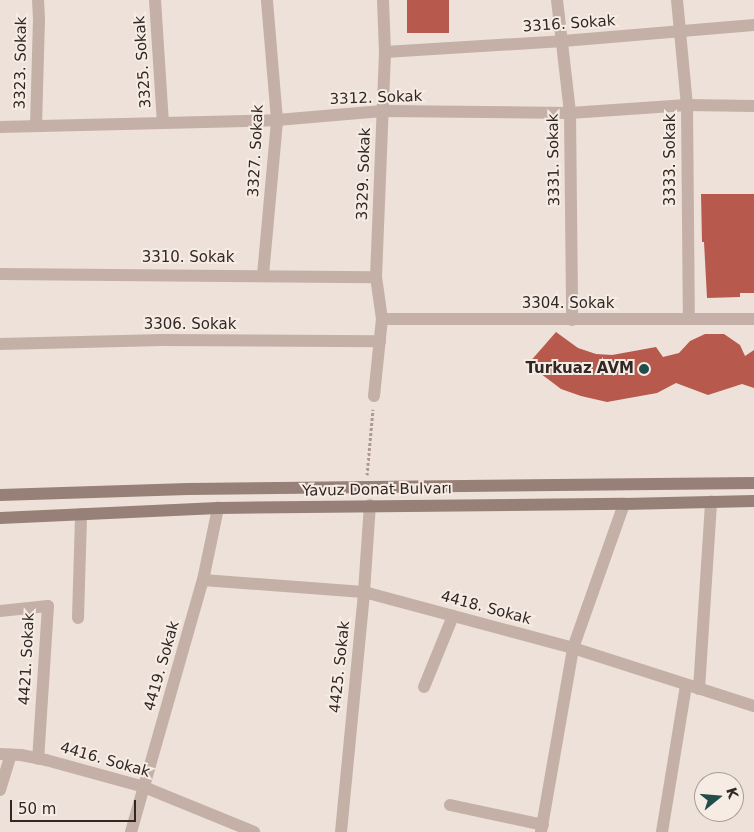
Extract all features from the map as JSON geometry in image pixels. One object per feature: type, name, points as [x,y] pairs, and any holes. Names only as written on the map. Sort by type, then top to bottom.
[{"type":"street","name":"3323. Sokak","points":[[36,126],[38,0]]},
{"type":"street","name":"3325. Sokak","points":[[155,0],[163,123]]},
{"type":"street","name":"3327. Sokak","points":[[263,275],[277,120],[267,0]]},
{"type":"street","name":"3329. Sokak","points":[[373,401],[382,319],[376,277],[385,52],[384,0]]},
{"type":"street","name":"3331. Sokak","points":[[557,0],[570,113],[572,320]]},
{"type":"street","name":"3333. Sokak","points":[[677,0],[687,105],[689,319]]},
{"type":"street","name":"3316. Sokak","points":[[385,52],[563,41],[754,25]]},
{"type":"street","name":"3312. Sokak","points":[[0,127],[277,120],[383,111],[570,113],[687,105],[754,106]]},
{"type":"street","name":"3310. Sokak","points":[[0,274],[376,277]]},
{"type":"street","name":"3304. Sokak","points":[[382,319],[754,319]]},
{"type":"street","name":"3306. Sokak","points":[[0,344],[163,340],[380,341]]},
{"type":"street","name":"Yavuz Donat Bulvarı","points":[[0,495],[188,489],[754,483]]},
{"type":"street","points":[[699,689],[711,501]]},
{"type":"street","name":"Yavuz Donat Bulvarı","points":[[0,518],[218,508],[754,501]]},
{"type":"street","points":[[450,805],[542,828],[573,648],[624,504]]},
{"type":"street","name":"4425. Sokak","points":[[340,832],[364,592],[370,505]]},
{"type":"street","name":"4419. Sokak","points":[[131,832],[203,580],[218,508]]},
{"type":"street","points":[[78,618],[81,514]]},
{"type":"street","name":"4418. Sokak","points":[[203,580],[364,592],[573,648],[754,706]]},
{"type":"street","name":"4421. Sokak","points":[[0,611],[48,606],[38,759]]},
{"type":"street","points":[[424,687],[453,616]]},
{"type":"street","points":[[662,832],[686,685]]},
{"type":"street","points":[[0,790],[5,754]]},
{"type":"street","name":"4416. Sokak","points":[[5,754],[38,759],[144,787],[254,832]]},
{"type":"path","points":[[366,481],[373,401]]},
{"type":"building","points":[[407,0],[449,0],[449,33],[407,33]]},
{"type":"building","points":[[701,194],[754,194],[754,293],[740,293],[740,297],[707,298],[704,242],[702,242]]},
{"type":"building","name":"Turkuaz AVM","points":[[556,332],[578,348],[596,354],[612,355],[656,347],[663,357],[679,353],[690,341],[705,334],[724,334],[740,345],[745,356],[754,350],[754,388],[742,384],[708,395],[676,383],[657,393],[607,402],[581,396],[561,389],[528,364]]},
{"type":"place","name":"Turkuaz AVM","points":[[644,369]]}]
